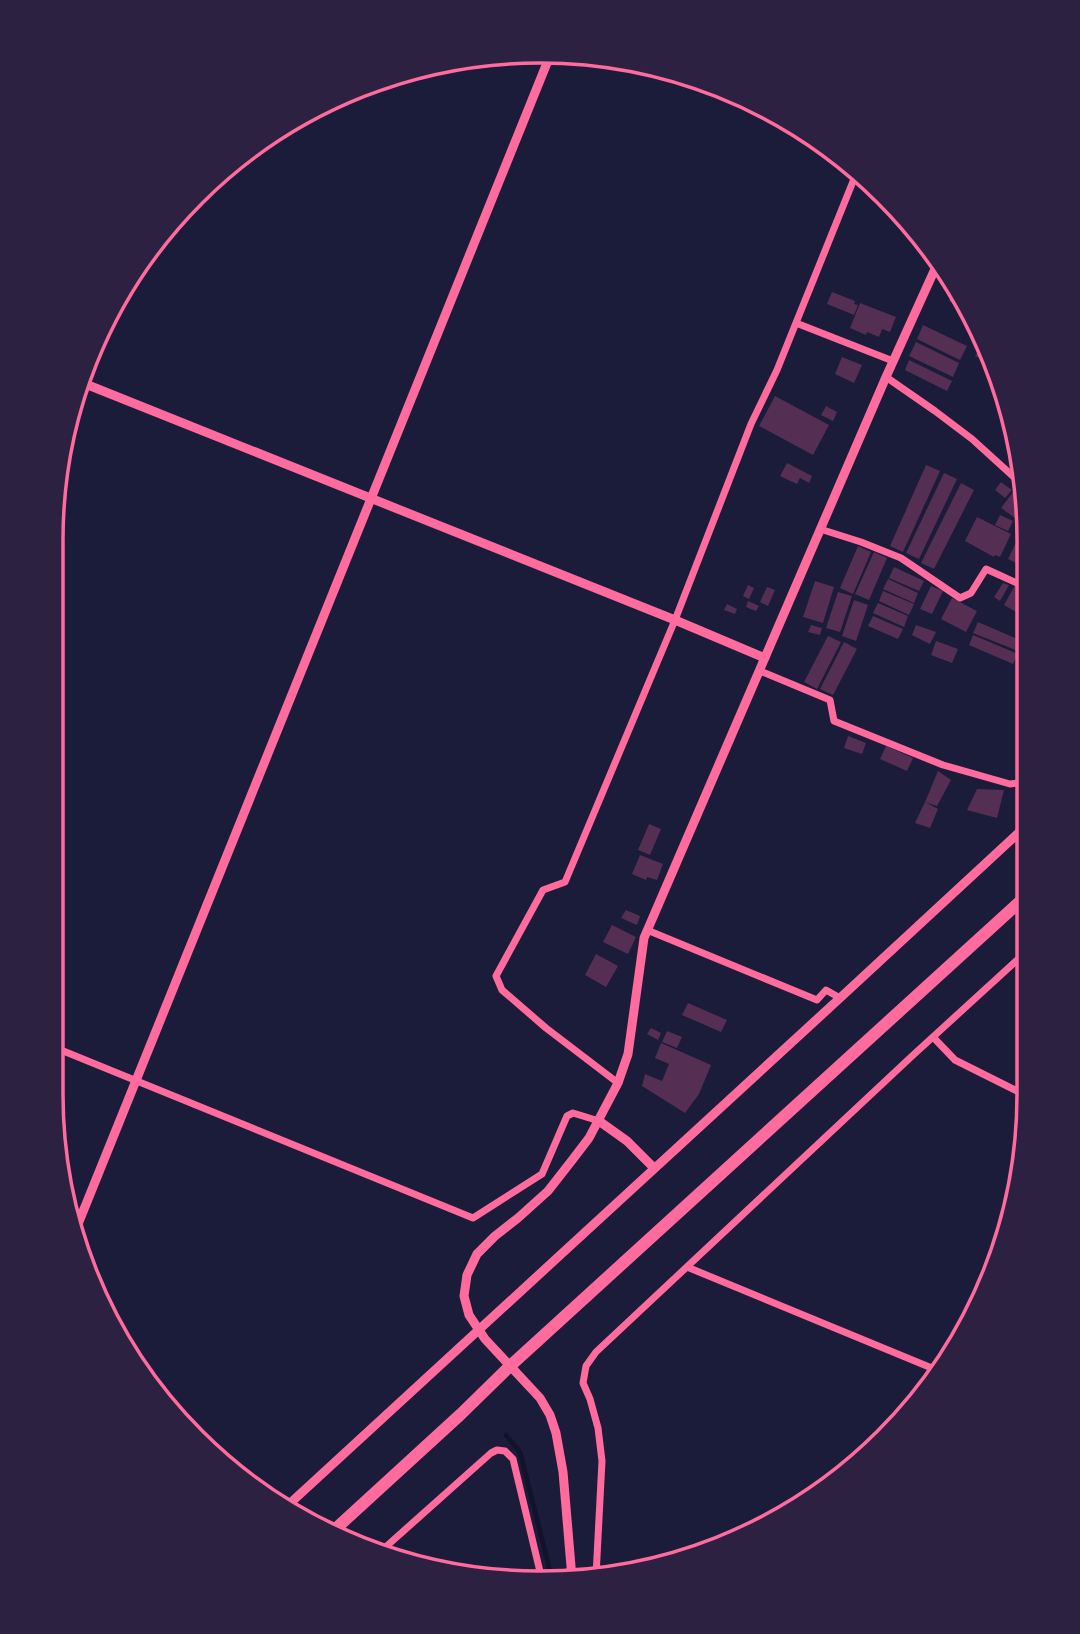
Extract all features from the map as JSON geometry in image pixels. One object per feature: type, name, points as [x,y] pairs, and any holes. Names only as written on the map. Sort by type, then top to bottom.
[{"type":"main road","points":[[338,1526],[510,1366],[1017,904]]},
{"type":"street","points":[[80,1220],[547,63]]},
{"type":"street","points":[[618,1083],[546,1028],[502,990],[496,976],[543,890],[565,882],[675,620],[751,424],[777,370],[854,180]]},
{"type":"street","points":[[571,1570],[563,1472],[550,1415],[540,1398],[485,1339],[469,1315],[464,1296],[467,1275],[477,1254],[548,1191],[589,1138],[618,1083],[628,1055],[647,930],[934,271]]},
{"type":"street","points":[[796,323],[893,362]]},
{"type":"street","points":[[886,377],[972,439],[1013,476]]},
{"type":"street","points":[[89,385],[765,658]]},
{"type":"street","points":[[820,529],[901,558],[960,598],[971,593],[986,569],[1017,583]]},
{"type":"street","points":[[760,671],[830,700],[834,721],[943,765],[1010,784],[1017,783]]},
{"type":"street","points":[[292,1501],[1017,834]]},
{"type":"street","points":[[647,930],[817,1000],[826,990],[840,998]]},
{"type":"street","points":[[596,1568],[602,1461],[598,1429],[583,1383],[586,1366],[596,1352],[1017,960]]},
{"type":"street","points":[[933,1037],[955,1059],[1017,1091]]},
{"type":"street","points":[[63,1051],[473,1218],[542,1174],[567,1115],[573,1113],[599,1121],[627,1140],[654,1168]]},
{"type":"street","points":[[687,1267],[931,1368]]},
{"type":"street","points":[[387,1546],[491,1453],[497,1450],[505,1451],[513,1459],[540,1571]]},
{"type":"building","points":[[832,292],[855,301],[854,304],[858,305],[854,315],[827,304]]},
{"type":"building","points":[[860,303],[896,317],[890,332],[882,329],[879,337],[850,328]]},
{"type":"building","points":[[923,325],[967,346],[960,360],[917,339]]},
{"type":"building","points":[[916,342],[959,363],[953,377],[909,356]]},
{"type":"building","points":[[842,357],[862,365],[854,383],[835,374]]},
{"type":"building","points":[[909,360],[952,381],[947,391],[905,370]]},
{"type":"building","points":[[775,396],[829,425],[813,455],[759,426]]},
{"type":"building","points":[[826,406],[837,412],[833,421],[821,415]]},
{"type":"building","points":[[787,463],[812,476],[809,483],[800,478],[797,484],[780,476]]},
{"type":"building","points":[[926,465],[940,471],[903,552],[890,546]]},
{"type":"building","points":[[944,473],[957,479],[919,559],[906,553]]},
{"type":"building","points":[[1001,482],[1012,490],[1005,498],[995,490]]},
{"type":"building","points":[[961,483],[974,490],[934,569],[921,563]]},
{"type":"building","points":[[1013,492],[1014,493],[1015,518],[1001,508]]},
{"type":"building","points":[[1000,515],[1013,521],[1008,531],[995,525]]},
{"type":"building","points":[[977,517],[1011,534],[1000,557],[994,557],[965,541]]},
{"type":"building","points":[[1017,540],[1017,564],[1008,559]]},
{"type":"building","points":[[858,546],[871,552],[853,594],[840,588]]},
{"type":"building","points":[[874,552],[887,558],[869,600],[855,594]]},
{"type":"building","points":[[894,567],[924,581],[919,591],[889,578]]},
{"type":"building","points":[[888,579],[918,593],[914,603],[883,589]]},
{"type":"building","points":[[815,581],[834,587],[823,623],[803,617]]},
{"type":"building","points":[[1003,583],[1009,585],[1000,601],[994,597]]},
{"type":"building","points":[[748,585],[754,588],[749,599],[743,596]]},
{"type":"building","points":[[1015,585],[1017,586],[1017,612],[1004,605]]},
{"type":"building","points":[[931,586],[943,591],[932,614],[920,609]]},
{"type":"building","points":[[767,587],[775,590],[768,606],[760,602]]},
{"type":"building","points":[[883,591],[914,604],[909,615],[879,601]]},
{"type":"building","points":[[838,592],[852,596],[840,632],[826,628]]},
{"type":"building","points":[[952,598],[977,611],[966,632],[941,619]]},
{"type":"building","points":[[854,600],[868,605],[856,641],[842,636]]},
{"type":"building","points":[[748,601],[759,606],[756,611],[746,607]]},
{"type":"building","points":[[878,603],[908,616],[904,627],[873,613]]},
{"type":"building","points":[[727,604],[737,609],[735,614],[724,610]]},
{"type":"building","points":[[873,616],[903,629],[898,639],[868,626]]},
{"type":"building","points":[[978,622],[1017,639],[1017,651],[973,633]]},
{"type":"building","points":[[811,625],[822,628],[820,635],[808,632]]},
{"type":"building","points":[[916,625],[936,632],[930,644],[912,635]]},
{"type":"building","points":[[973,635],[1017,654],[1017,656],[1013,664],[969,645]]},
{"type":"building","points":[[828,636],[841,642],[817,689],[804,682]]},
{"type":"building","points":[[936,641],[958,649],[952,663],[931,655]]},
{"type":"building","points":[[844,642],[857,649],[833,695],[820,689]]},
{"type":"building","points":[[848,736],[866,743],[862,754],[844,748]]},
{"type":"building","points":[[886,746],[913,758],[907,771],[880,759]]},
{"type":"building","points":[[938,771],[951,780],[937,806],[925,802]]},
{"type":"building","points":[[977,789],[1004,790],[997,818],[967,810]]},
{"type":"building","points":[[925,802],[938,809],[930,828],[915,823]]},
{"type":"building","points":[[649,824],[661,829],[650,855],[638,850]]},
{"type":"building","points":[[640,855],[663,864],[657,880],[647,877],[646,880],[632,874]]},
{"type":"building","points":[[626,910],[640,916],[637,925],[621,918]]},
{"type":"building","points":[[612,925],[636,937],[628,954],[603,942]]},
{"type":"building","points":[[596,954],[618,966],[606,987],[585,975]]},
{"type":"building","points":[[688,1003],[727,1020],[721,1032],[682,1015]]},
{"type":"building","points":[[651,1028],[661,1033],[658,1040],[647,1034]]},
{"type":"building","points":[[667,1031],[682,1037],[677,1048],[662,1042]]},
{"type":"building","points":[[661,1043],[711,1065],[699,1094],[685,1113],[642,1086],[645,1074],[662,1081],[669,1064],[655,1058]]},
{"type":"waterway","points":[[506,1435],[520,1452],[550,1571]]}]
